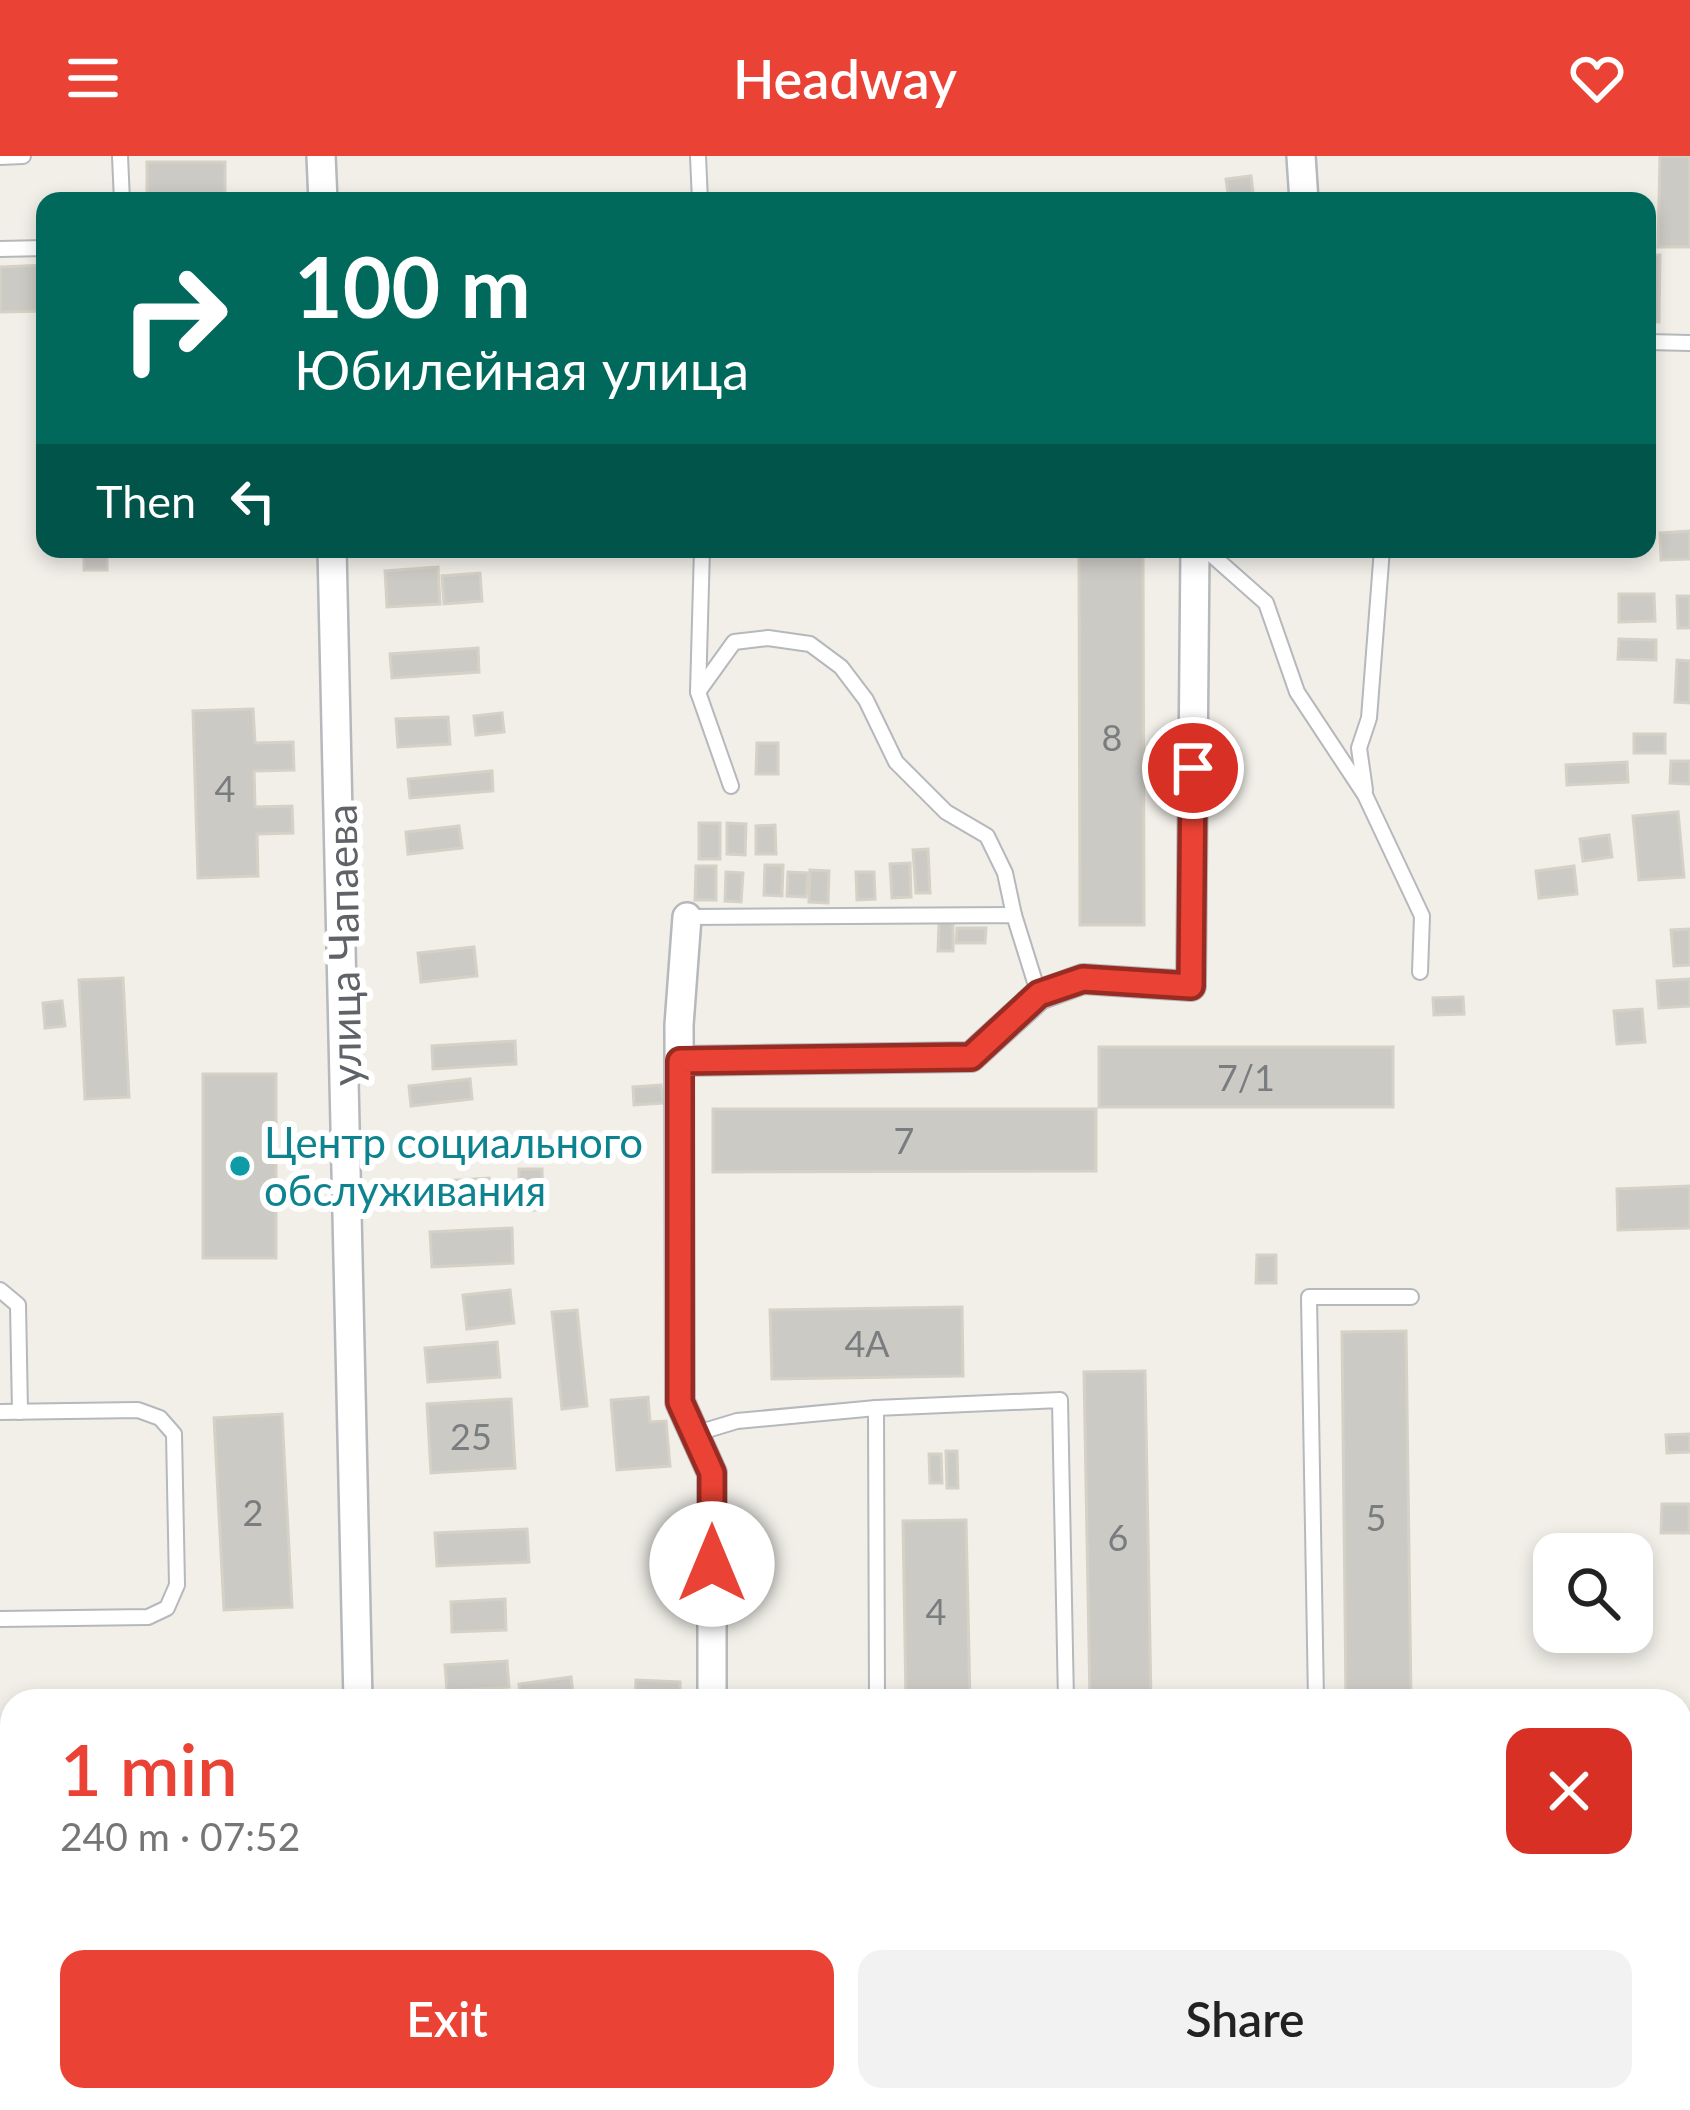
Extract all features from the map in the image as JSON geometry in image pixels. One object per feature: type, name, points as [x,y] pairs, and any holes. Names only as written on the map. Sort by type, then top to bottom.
[{"type":"street","points":[[321,156],[322,192]]},
{"type":"street","points":[[1301,156],[1303,192]]},
{"type":"street","name":"улица Чапаева","points":[[332,558],[358,1689]]},
{"type":"street","points":[[680,1061],[971,1057],[1039,994],[1083,979],[1191,986],[1195,558]]},
{"type":"street","points":[[687,917],[680,1061],[680,1402],[712,1473],[712,1689]]},
{"type":"lane","points":[[0,157],[23,156]]},
{"type":"lane","points":[[120,156],[122,192]]},
{"type":"lane","points":[[698,156],[700,192]]},
{"type":"lane","points":[[0,249],[36,248]]},
{"type":"lane","points":[[1656,342],[1690,343]]},
{"type":"lane","points":[[702,558],[698,692],[731,786]]},
{"type":"lane","points":[[1215,558],[1266,603],[1298,692],[1365,795],[1422,916],[1420,972]]},
{"type":"lane","points":[[1365,795],[1359,748],[1369,718],[1381,558]]},
{"type":"lane","points":[[698,692],[734,642],[768,638],[810,644],[841,667],[866,700],[896,762],[946,812],[987,836],[1005,873],[1039,994]]},
{"type":"lane","points":[[687,917],[1014,915]]},
{"type":"lane","points":[[0,1290],[18,1305],[20,1412]]},
{"type":"lane","points":[[1316,1689],[1309,1297],[1412,1297]]},
{"type":"lane","points":[[694,1434],[737,1421],[876,1408],[1060,1400],[1066,1689]]},
{"type":"lane","points":[[876,1408],[877,1689]]},
{"type":"lane","points":[[0,1412],[138,1410],[160,1418],[174,1434],[178,1585],[167,1608],[148,1617],[0,1619]]},
{"type":"building","points":[[1660,156],[1690,156],[1690,247],[1658,247]]},
{"type":"building","points":[[147,162],[225,162],[225,192],[147,192]]},
{"type":"building","points":[[1251,176],[1253,192],[1228,192],[1226,179]]},
{"type":"building","points":[[1656,255],[1660,255],[1656,322]]},
{"type":"building","points":[[36,265],[36,311],[0,312],[0,267]]},
{"type":"building","points":[[1690,531],[1690,559],[1661,560],[1660,533]]},
{"type":"building","points":[[84,558],[107,558],[107,570],[84,570]]},
{"type":"building","points":[[1079,558],[1143,558],[1144,925],[1080,925]]},
{"type":"building","points":[[438,567],[440,604],[387,607],[385,571]]},
{"type":"building","points":[[480,573],[482,601],[444,604],[442,576]]},
{"type":"building","points":[[1619,594],[1654,594],[1655,621],[1619,622]]},
{"type":"building","points":[[1677,596],[1690,596],[1690,628],[1678,628]]},
{"type":"building","points":[[1619,639],[1656,640],[1656,660],[1618,659]]},
{"type":"building","points":[[478,648],[479,672],[392,678],[390,654]]},
{"type":"building","points":[[1677,660],[1690,661],[1690,703],[1675,702]]},
{"type":"building","points":[[253,709],[255,743],[293,742],[294,770],[254,771],[255,807],[292,806],[293,833],[257,834],[258,876],[198,878],[193,711]]},
{"type":"building","points":[[502,713],[504,732],[476,735],[474,716]]},
{"type":"building","points":[[448,717],[450,744],[398,747],[396,719]]},
{"type":"building","points":[[1634,734],[1665,734],[1665,753],[1634,753]]},
{"type":"building","points":[[757,743],[778,743],[778,774],[756,774]]},
{"type":"building","points":[[1671,761],[1690,761],[1690,784],[1670,783]]},
{"type":"building","points":[[1627,762],[1628,782],[1567,785],[1566,765]]},
{"type":"building","points":[[492,771],[493,791],[410,798],[408,779]]},
{"type":"building","points":[[1678,812],[1684,877],[1639,880],[1633,816]]},
{"type":"building","points":[[699,823],[720,823],[720,859],[699,859]]},
{"type":"building","points":[[727,823],[746,824],[745,855],[727,854]]},
{"type":"building","points":[[775,825],[776,854],[756,854],[756,826]]},
{"type":"building","points":[[459,826],[462,848],[408,854],[406,832]]},
{"type":"building","points":[[1609,835],[1612,857],[1583,861],[1580,839]]},
{"type":"building","points":[[928,849],[930,893],[916,893],[913,850]]},
{"type":"building","points":[[910,863],[911,897],[892,898],[890,864]]},
{"type":"building","points":[[765,865],[783,865],[782,896],[764,895]]},
{"type":"building","points":[[696,866],[716,866],[716,900],[695,900]]},
{"type":"building","points":[[1574,866],[1577,894],[1539,898],[1536,871]]},
{"type":"building","points":[[810,870],[829,871],[828,903],[809,902]]},
{"type":"building","points":[[726,872],[743,873],[741,902],[725,901]]},
{"type":"building","points":[[788,872],[808,873],[806,897],[787,896]]},
{"type":"building","points":[[856,872],[874,872],[875,899],[857,900]]},
{"type":"building","points":[[939,922],[953,923],[953,951],[938,951]]},
{"type":"building","points":[[957,928],[986,928],[985,943],[956,943]]},
{"type":"building","points":[[1690,929],[1690,965],[1674,966],[1671,930]]},
{"type":"building","points":[[474,947],[477,976],[421,982],[418,953]]},
{"type":"building","points":[[123,978],[129,1097],[85,1099],[79,980]]},
{"type":"building","points":[[1690,979],[1690,1006],[1659,1008],[1657,981]]},
{"type":"building","points":[[1463,997],[1464,1014],[1434,1015],[1433,998]]},
{"type":"building","points":[[62,1001],[65,1026],[45,1028],[43,1003]]},
{"type":"building","points":[[1642,1009],[1645,1042],[1617,1044],[1614,1011]]},
{"type":"building","points":[[515,1041],[516,1064],[433,1069],[432,1046]]},
{"type":"building","points":[[1099,1047],[1393,1047],[1393,1107],[1099,1107]]},
{"type":"building","name":"Центр социального обслуживания","points":[[203,1074],[276,1074],[276,1258],[203,1258]]},
{"type":"building","points":[[470,1079],[472,1099],[411,1106],[409,1086]]},
{"type":"building","points":[[661,1085],[663,1103],[634,1105],[633,1087]]},
{"type":"building","points":[[713,1109],[1096,1109],[1096,1171],[713,1172]]},
{"type":"building","points":[[519,1169],[542,1169],[543,1210],[519,1210]]},
{"type":"building","points":[[489,1178],[490,1194],[432,1199],[430,1182]]},
{"type":"building","points":[[1690,1186],[1690,1228],[1618,1230],[1617,1189]]},
{"type":"building","points":[[512,1228],[513,1263],[432,1267],[430,1232]]},
{"type":"building","points":[[1257,1255],[1276,1255],[1276,1283],[1256,1283]]},
{"type":"building","points":[[510,1290],[514,1323],[467,1329],[463,1295]]},
{"type":"building","points":[[962,1307],[963,1376],[772,1379],[770,1310]]},
{"type":"building","points":[[577,1310],[587,1406],[562,1409],[552,1312]]},
{"type":"building","points":[[1406,1331],[1411,1689],[1346,1689],[1342,1332]]},
{"type":"building","points":[[497,1342],[500,1377],[428,1382],[425,1348]]},
{"type":"building","points":[[1145,1371],[1151,1689],[1090,1689],[1084,1372]]},
{"type":"building","points":[[648,1397],[650,1422],[666,1421],[670,1466],[617,1470],[611,1400]]},
{"type":"building","points":[[511,1399],[515,1468],[431,1473],[427,1404]]},
{"type":"building","points":[[282,1414],[292,1607],[224,1610],[214,1418]]},
{"type":"building","points":[[1690,1434],[1690,1452],[1667,1453],[1666,1435]]},
{"type":"building","points":[[946,1451],[957,1451],[958,1488],[947,1488]]},
{"type":"building","points":[[929,1454],[941,1454],[942,1483],[930,1483]]},
{"type":"building","points":[[1662,1504],[1689,1504],[1689,1533],[1661,1533]]},
{"type":"building","points":[[966,1520],[970,1689],[906,1689],[903,1521]]},
{"type":"building","points":[[527,1529],[529,1562],[437,1566],[435,1533]]},
{"type":"building","points":[[505,1599],[506,1630],[452,1632],[451,1602]]},
{"type":"building","points":[[507,1661],[509,1687],[447,1689],[445,1665]]},
{"type":"building","points":[[571,1677],[572,1689],[520,1689],[519,1684]]},
{"type":"building","points":[[636,1680],[680,1682],[680,1689],[636,1689]]},
{"type":"place","name":"Центр социального обслуживания","points":[[240,1166]]},
{"type":"route","points":[[712,1564],[712,1473],[680,1402],[680,1061],[971,1057],[1039,994],[1083,979],[1191,986],[1193,768]]}]
